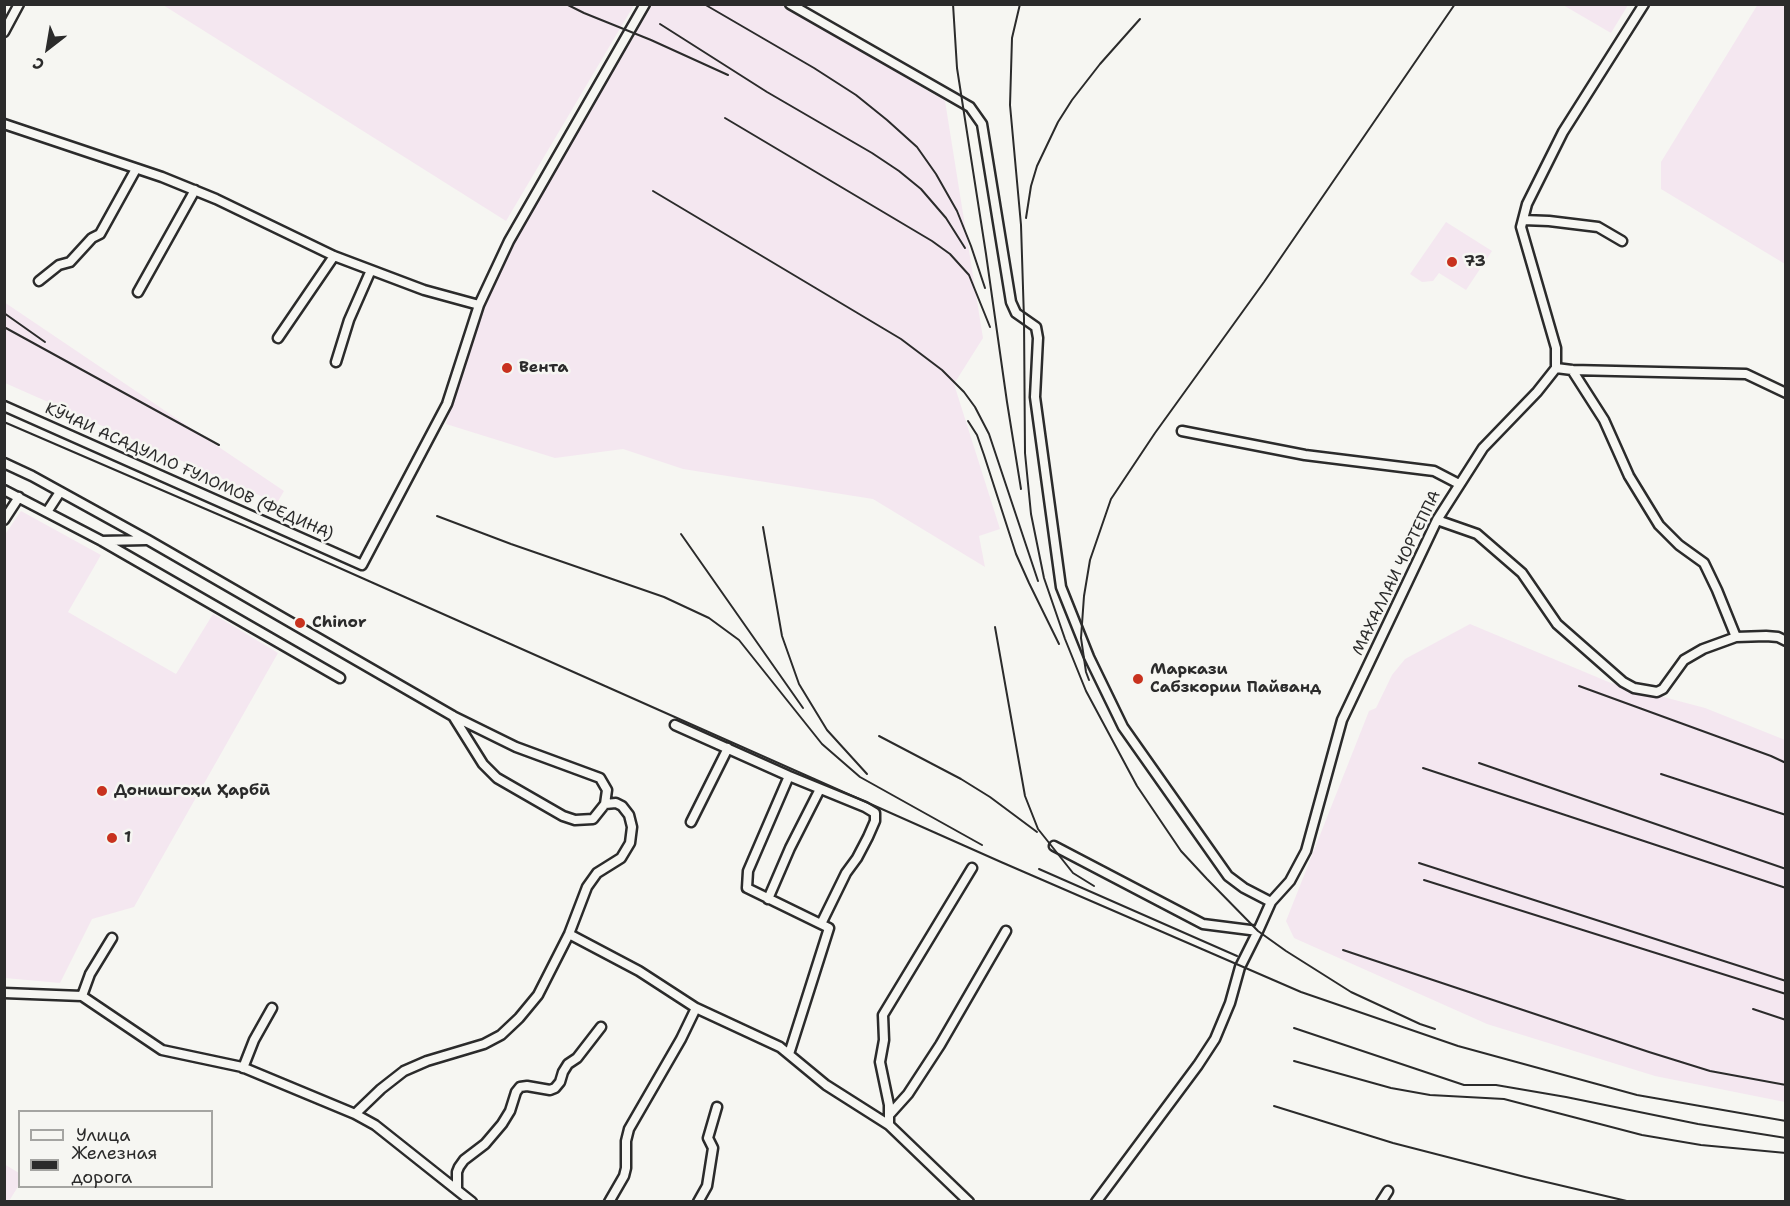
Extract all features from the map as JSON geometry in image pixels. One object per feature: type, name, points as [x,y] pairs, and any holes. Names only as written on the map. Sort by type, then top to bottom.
[{"type":"street","points":[[4,32],[19,4]]},
{"type":"street","points":[[4,124],[195,190],[334,256],[424,290],[479,305],[509,241],[645,4]]},
{"type":"street","points":[[790,4],[970,107],[982,124],[1011,302],[1016,313],[1036,327],[1038,338],[1035,397],[1061,587],[1089,657],[1123,728],[1228,876],[1244,888],[1271,902]]},
{"type":"street","points":[[1644,4],[1563,132],[1532,195],[1521,227],[1556,348],[1556,368],[1746,374],[1785,393]]},
{"type":"street","points":[[39,281],[59,265],[70,262],[92,238],[100,234],[136,169]]},
{"type":"street","points":[[138,292],[195,190]]},
{"type":"street","points":[[1523,220],[1598,227],[1622,241]]},
{"type":"street","points":[[278,338],[334,256]]},
{"type":"street","points":[[336,362],[349,320],[371,270]]},
{"type":"street","name":"КӮЧАИ АСАДУЛЛО ҒУЛОМОВ (ФЕДИНА)","points":[[4,406],[362,565],[447,404],[479,305]]},
{"type":"street","name":"МАХАЛЛАИ ЧОРТЕППА","points":[[1095,1202],[1215,1040],[1230,1004],[1240,967],[1271,902],[1290,881],[1306,851],[1342,720],[1437,520],[1483,448],[1537,392],[1556,368]]},
{"type":"street","points":[[1572,370],[1604,420],[1629,476],[1659,525],[1679,545],[1704,563],[1736,638]]},
{"type":"street","points":[[1182,430],[1305,455],[1434,471],[1459,484]]},
{"type":"street","points":[[4,463],[148,540],[453,716],[516,747],[600,778],[607,790],[605,804],[593,819],[575,820],[563,816],[497,778],[483,764],[453,716]]},
{"type":"street","points":[[4,490],[102,541],[340,678]]},
{"type":"street","points":[[47,512],[60,492]]},
{"type":"street","points":[[4,520],[19,497]]},
{"type":"street","points":[[1437,520],[1477,534],[1522,573],[1557,624],[1623,682],[1634,688],[1657,692],[1663,689],[1684,660],[1703,650],[1736,638],[1766,636],[1778,637],[1785,641]]},
{"type":"street","points":[[102,541],[148,540]]},
{"type":"street","points":[[675,725],[789,776],[866,807],[875,813],[868,837],[846,873],[821,924]]},
{"type":"street","points":[[692,822],[728,748]]},
{"type":"street","points":[[789,776],[748,871],[747,888],[829,928],[789,1054]]},
{"type":"street","points":[[768,899],[790,848],[820,789]]},
{"type":"street","points":[[356,1114],[381,1089],[404,1071],[427,1061],[484,1044],[501,1035],[538,995],[569,934],[587,887],[597,873],[621,858],[630,843],[632,827],[629,815],[616,802],[605,804]]},
{"type":"street","points":[[1054,846],[1203,924],[1258,932]]},
{"type":"street","points":[[889,1125],[890,1114],[880,1062],[884,1040],[883,1016],[972,868]]},
{"type":"street","points":[[890,1114],[908,1094],[940,1045],[1006,931]]},
{"type":"street","points":[[569,934],[639,971],[696,1008],[780,1047],[826,1085],[889,1125],[969,1202]]},
{"type":"street","points":[[82,996],[90,974],[112,938]]},
{"type":"street","points":[[4,993],[82,996],[162,1050],[243,1068],[356,1114],[375,1125],[472,1202]]},
{"type":"street","points":[[243,1068],[254,1040],[272,1008]]},
{"type":"street","points":[[609,1202],[624,1176],[626,1141],[630,1129],[696,1008]]},
{"type":"street","points":[[458,1190],[459,1167],[464,1160],[485,1144],[502,1124],[520,1087],[550,1090],[555,1088],[568,1064],[578,1058],[601,1027]]},
{"type":"street","points":[[698,1202],[708,1186],[712,1148],[708,1138],[717,1107]]},
{"type":"street","points":[[1381,1202],[1388,1191]]},
{"type":"shaded area","points":[[634,4],[506,221],[163,5]]},
{"type":"shaded area","points":[[1563,4],[1628,5],[1611,33]]},
{"type":"shaded area","points":[[1758,4],[1785,5],[1785,264],[1661,189],[1661,162]]},
{"type":"shaded area","points":[[652,5],[783,5],[945,101],[983,338],[954,384],[1000,529],[979,536],[985,567],[873,499],[683,469],[623,449],[555,458],[446,424],[489,286]]},
{"type":"shaded area","name":"73","points":[[1446,222],[1492,251],[1466,290],[1439,273],[1433,281],[1422,282],[1410,274]]},
{"type":"shaded area","points":[[4,302],[284,491],[277,503],[5,383]]},
{"type":"shaded area","name":"Донишгоҳи Ҳарбӣ","points":[[21,511],[101,555],[68,612],[176,674],[213,614],[278,653],[134,907],[92,919],[60,983],[5,978],[4,536]]},
{"type":"shaded area","points":[[1470,624],[1611,683],[1705,708],[1785,740],[1785,1102],[1655,1076],[1487,1024],[1294,938],[1286,921],[1369,711],[1376,708],[1392,675],[1405,659]]},
{"type":"shaded area","points":[[4,1164],[18,1172],[18,1187],[9,1201],[5,1201]]},
{"type":"railway","points":[[566,4],[728,75]]},
{"type":"railway","points":[[704,4],[856,95],[917,147],[936,174],[957,211],[985,288]]},
{"type":"railway","points":[[953,4],[957,68],[1021,489]]},
{"type":"railway","points":[[1020,4],[1012,38],[1010,105],[1021,225],[1025,453],[1031,514],[1044,578],[1086,691],[1137,786],[1181,851],[1258,931],[1351,992],[1435,1029]]},
{"type":"railway","points":[[1089,680],[1081,638],[1084,596],[1090,560],[1111,499],[1155,433],[1264,282],[1455,4]]},
{"type":"railway","points":[[1026,218],[1037,166],[1058,122],[1100,64],[1140,19]]},
{"type":"railway","points":[[660,24],[767,92],[899,171],[921,189],[946,218],[965,248]]},
{"type":"railway","points":[[725,118],[932,241],[950,254],[969,275],[990,327]]},
{"type":"railway","points":[[653,191],[901,339],[942,370],[964,392],[989,434],[1038,581]]},
{"type":"railway","points":[[4,313],[45,342]]},
{"type":"railway","points":[[4,327],[219,445]]},
{"type":"railway","points":[[968,421],[977,435],[1016,554],[1059,644]]},
{"type":"railway","points":[[4,422],[1301,992],[1458,1046],[1637,1095],[1786,1121]]},
{"type":"railway","points":[[437,516],[664,597],[709,618],[739,640],[822,744],[860,777],[982,845]]},
{"type":"railway","points":[[763,527],[782,636],[799,684],[827,730],[867,774]]},
{"type":"railway","points":[[681,534],[803,708]]},
{"type":"railway","points":[[995,627],[1025,796],[1038,829],[1073,873],[1094,886]]},
{"type":"railway","points":[[1579,686],[1786,763]]},
{"type":"railway","points":[[879,736],[961,779],[990,797],[1037,832]]},
{"type":"railway","points":[[1479,763],[1786,869]]},
{"type":"railway","points":[[1423,768],[1786,888]]},
{"type":"railway","points":[[1661,774],[1786,815]]},
{"type":"railway","points":[[1419,863],[1786,981]]},
{"type":"railway","points":[[1039,869],[1237,956]]},
{"type":"railway","points":[[1424,880],[1786,994]]},
{"type":"railway","points":[[1343,950],[1710,1071],[1786,1085]]},
{"type":"railway","points":[[1753,1009],[1786,1020]]},
{"type":"railway","points":[[1294,1028],[1464,1085],[1496,1085],[1698,1124],[1786,1138]]},
{"type":"railway","points":[[1294,1061],[1391,1088],[1430,1095],[1504,1099],[1642,1135],[1701,1145],[1786,1153]]},
{"type":"railway","points":[[1274,1106],[1393,1143],[1631,1202]]},
{"type":"place","name":"73","points":[[1452,262]]},
{"type":"place","name":"Вента","points":[[507,368]]},
{"type":"place","name":"Chinor","points":[[300,623]]},
{"type":"place","name":"Маркази Сабзкории Пайванд","points":[[1138,679]]},
{"type":"place","name":"Донишгоҳи Ҳарбӣ","points":[[102,791]]},
{"type":"place","name":"1","points":[[112,838]]}]
